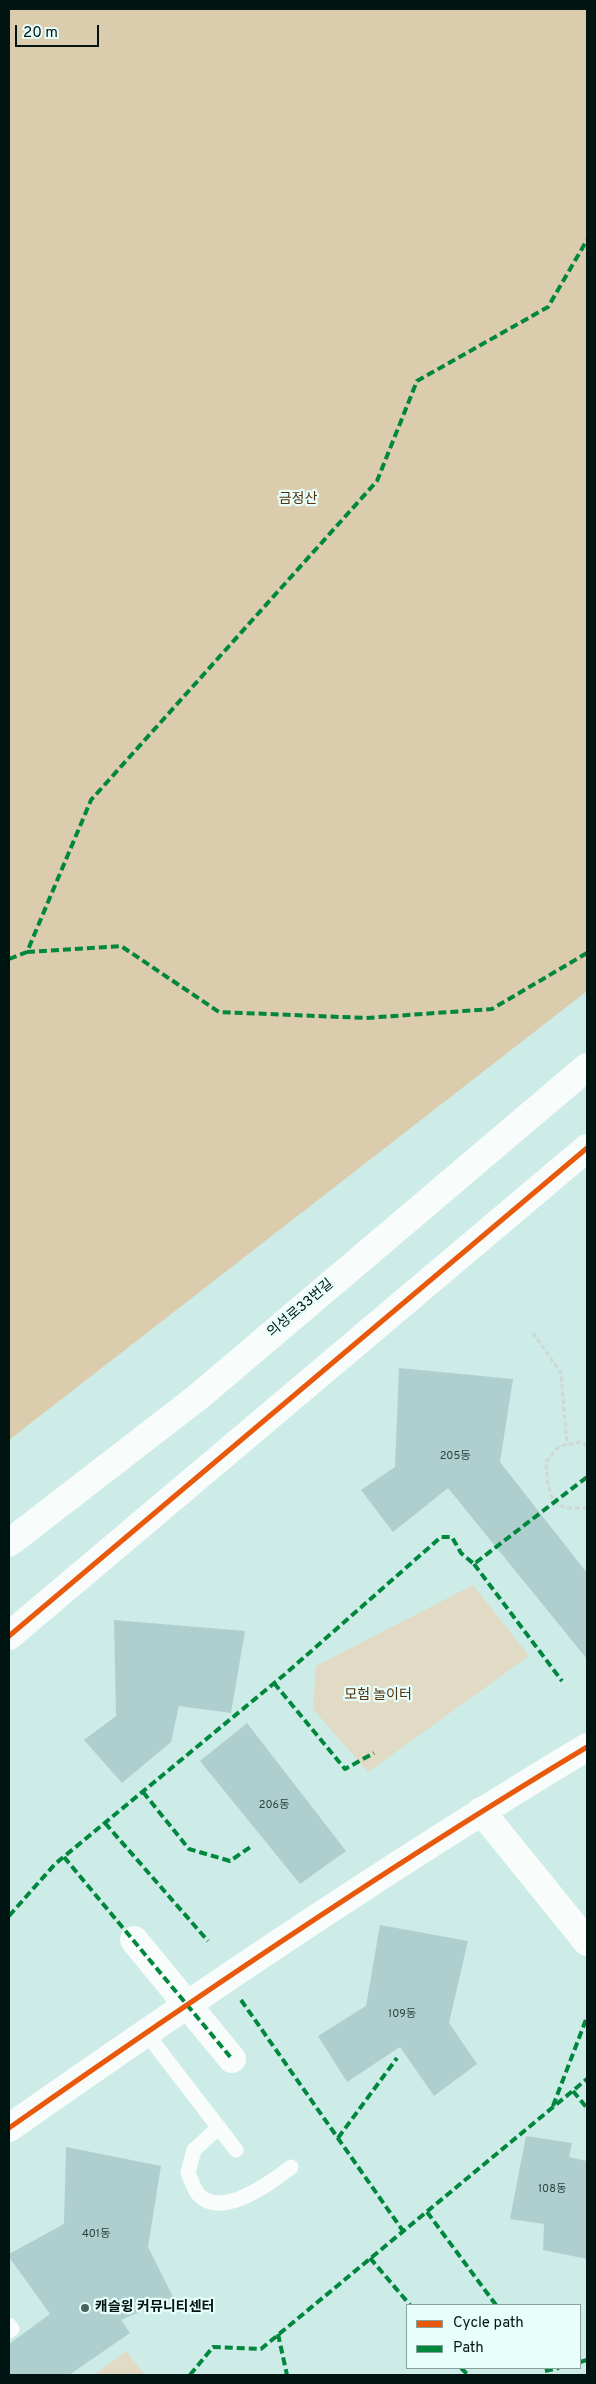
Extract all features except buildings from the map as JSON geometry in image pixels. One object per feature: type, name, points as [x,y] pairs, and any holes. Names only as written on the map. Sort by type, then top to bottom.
[{"type":"street","name":"의성로33번길","points":[[9,1543],[198,1397],[587,1067]]},
{"type":"street","points":[[9,1636],[587,1148]]},
{"type":"street","points":[[9,2128],[146,2033],[481,1811],[587,1747]]},
{"type":"street","points":[[481,1811],[587,1942]]},
{"type":"street","points":[[134,1940],[232,2059]]},
{"type":"lane","points":[[146,2033],[236,2150]]},
{"type":"lane","points":[[219,2127],[194,2150],[188,2173],[199,2194],[214,2202],[238,2200],[271,2183],[292,2167]]},
{"type":"lane","points":[[9,2325],[12,2329],[9,2331]]},
{"type":"path","points":[[533,1332],[561,1373],[567,1445]]},
{"type":"path","points":[[587,1446],[580,1442],[559,1446],[546,1462],[548,1491],[560,1506],[576,1509],[587,1507]]},
{"type":"green space","name":"금정산","points":[[9,9],[587,9],[587,991],[9,1440]]},
{"type":"green space","name":"모험 놀이터","points":[[473,1585],[529,1656],[368,1772],[313,1709],[316,1666]]},
{"type":"green space","points":[[126,2351],[145,2375],[94,2375]]},
{"type":"marked path","points":[[9,959],[27,952],[91,800],[377,481],[417,381],[548,307],[587,240]]},
{"type":"marked path","points":[[27,952],[121,946],[219,1012],[366,1018],[492,1009],[587,953]]},
{"type":"marked path","points":[[9,1916],[55,1864],[284,1675],[441,1537],[452,1537],[461,1553],[474,1564],[587,1477]]},
{"type":"marked path","points":[[474,1564],[562,1681]]},
{"type":"marked path","points":[[274,1683],[345,1769],[374,1753]]},
{"type":"marked path","points":[[143,1792],[189,1849],[230,1861],[252,1846]]},
{"type":"marked path","points":[[105,1823],[208,1941]]},
{"type":"marked path","points":[[64,1857],[232,2059]]},
{"type":"marked path","points":[[241,2000],[403,2231]]},
{"type":"marked path","points":[[553,2106],[587,2017]]},
{"type":"marked path","points":[[338,2138],[397,2058]]},
{"type":"marked path","points":[[190,2375],[213,2347],[261,2349],[587,2079]]},
{"type":"marked path","points":[[573,2091],[587,2108]]},
{"type":"marked path","points":[[427,2212],[495,2304]]},
{"type":"marked path","points":[[370,2258],[409,2304]]},
{"type":"marked path","points":[[278,2334],[287,2375]]},
{"type":"marked path","points":[[581,2362],[587,2360]]},
{"type":"marked path","points":[[462,2369],[468,2375]]},
{"type":"marked path","points":[[545,2371],[554,2369]]},
{"type":"cycle path","points":[[9,1636],[587,1148]]},
{"type":"cycle path","points":[[9,2128],[294,1933],[440,1838],[587,1747]]},
{"type":"place","name":"캐슬윙 커뮤니티센터","points":[[85,2308]]}]
